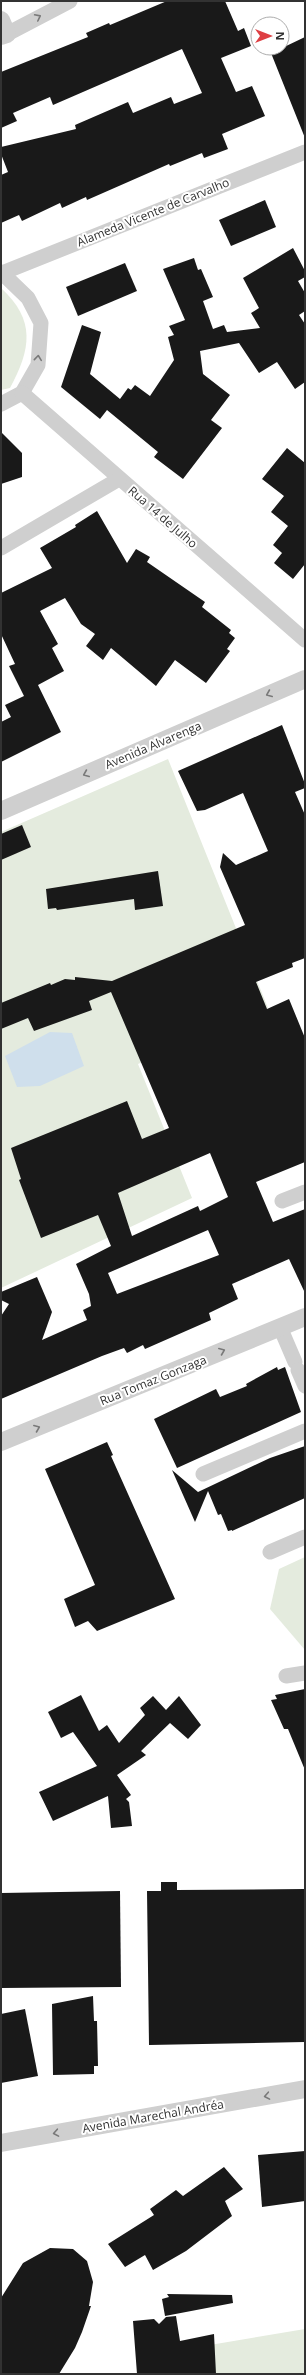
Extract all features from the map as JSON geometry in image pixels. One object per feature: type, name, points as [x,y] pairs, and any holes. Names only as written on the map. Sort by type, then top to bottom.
[{"type":"street","points":[[3,30],[70,1]]},
{"type":"street","name":"Alameda Vicente de Carvalho","points":[[1,272],[305,152]]},
{"type":"street","points":[[1,272],[28,298],[41,323],[38,365],[22,393],[1,404]]},
{"type":"street","name":"Rua 14 de Julho","points":[[22,393],[305,640]]},
{"type":"street","points":[[1,548],[119,479]]},
{"type":"street","name":"Avenida Alvarenga","points":[[1,811],[304,681]]},
{"type":"street","points":[[282,1201],[305,1192]]},
{"type":"street","name":"Rua Tomaz Gonzaga","points":[[1,1442],[305,1317]]},
{"type":"street","points":[[280,1327],[305,1386]]},
{"type":"street","points":[[203,1474],[305,1430]]},
{"type":"street","points":[[270,1552],[305,1537]]},
{"type":"street","points":[[286,1676],[305,1673]]},
{"type":"street","name":"Avenida Marechal Andréa","points":[[1,2143],[305,2089]]},
{"type":"shaded area","points":[[1,288],[12,300],[25,323],[26,348],[17,374],[10,388],[1,390]]},
{"type":"shaded area","points":[[168,759],[268,1008],[138,1064],[192,1198],[1,1288],[1,832]]},
{"type":"shaded area","points":[[305,1557],[305,1650],[270,1609],[279,1569]]},
{"type":"shaded area","points":[[305,2329],[305,2374],[193,2374],[192,2348]]},
{"type":"water","points":[[50,1032],[72,1033],[84,1066],[40,1086],[17,1087],[5,1056]]},
{"type":"building","points":[[167,1],[225,1],[238,31],[244,28],[250,46],[221,58],[236,92],[252,86],[265,116],[222,134],[228,149],[204,158],[202,153],[170,166],[169,164],[87,200],[86,197],[62,208],[60,203],[22,221],[19,215],[1,223],[1,175],[8,172],[1,154],[1,147],[76,129],[75,125],[128,102],[133,113],[171,97],[174,104],[202,93],[182,49],[53,105],[50,97],[13,113],[17,121],[1,128],[1,72],[88,37],[86,33],[109,23],[110,25]]},
{"type":"building","points":[[305,37],[305,138],[272,56],[290,56],[290,44]]},
{"type":"building","points":[[265,200],[276,227],[231,246],[219,220]]},
{"type":"building","points":[[293,248],[305,271],[305,277],[298,281],[305,293],[305,311],[299,315],[305,324],[305,382],[295,389],[277,362],[259,373],[239,343],[200,351],[203,374],[230,395],[211,420],[222,428],[183,479],[154,457],[158,452],[107,410],[100,419],[61,387],[82,325],[101,332],[90,374],[120,399],[128,388],[131,390],[135,385],[150,396],[174,360],[168,337],[174,335],[169,326],[185,320],[163,269],[194,258],[198,270],[201,269],[213,297],[203,301],[213,329],[224,325],[227,332],[260,328],[251,313],[259,308],[243,278]]},
{"type":"building","points":[[125,263],[137,291],[78,316],[66,287]]},
{"type":"building","points":[[1,432],[22,453],[22,477],[1,484]]},
{"type":"building","points":[[287,448],[305,463],[305,564],[293,579],[274,563],[282,553],[273,545],[288,526],[271,512],[284,496],[262,479]]},
{"type":"building","points":[[97,511],[127,563],[136,549],[150,557],[147,562],[205,602],[202,607],[231,630],[229,633],[235,638],[227,649],[230,651],[206,683],[175,660],[156,686],[111,648],[103,660],[86,646],[95,634],[81,624],[65,598],[40,611],[58,644],[52,648],[64,671],[38,685],[61,732],[1,762],[1,722],[11,717],[5,705],[24,696],[9,666],[15,664],[1,634],[1,593],[52,568],[40,548],[76,527],[75,525]]},
{"type":"building","points":[[282,725],[305,784],[305,788],[295,792],[305,815],[305,958],[292,963],[293,967],[256,982],[267,1009],[289,999],[305,1038],[305,1162],[256,1182],[273,1222],[305,1209],[305,1293],[289,1259],[232,1284],[238,1299],[209,1313],[211,1320],[145,1349],[143,1345],[127,1353],[124,1348],[102,1356],[1,1399],[1,1316],[9,1304],[1,1300],[1,1292],[37,1277],[52,1312],[42,1340],[87,1320],[83,1310],[91,1306],[89,1294],[76,1264],[111,1246],[98,1215],[41,1238],[19,1180],[21,1179],[11,1148],[127,1101],[142,1139],[169,1128],[111,992],[89,1001],[92,1010],[34,1031],[28,1018],[1,1029],[1,1003],[50,983],[51,985],[65,979],[75,980],[75,977],[112,981],[245,925],[220,867],[223,853],[236,865],[268,851],[243,793],[205,810],[197,811],[178,771]],"holes":[[[210,1153],[228,1197],[200,1211],[198,1206],[132,1236],[118,1193]],[[208,1230],[219,1255],[117,1294],[108,1273]]]},
{"type":"building","points":[[22,825],[31,847],[1,860],[1,834]]},
{"type":"building","points":[[158,871],[163,906],[135,910],[134,899],[57,910],[56,908],[48,909],[46,889]]},
{"type":"building","points":[[277,1367],[278,1370],[285,1367],[301,1412],[177,1468],[154,1419],[216,1389],[220,1397],[247,1386],[246,1384]]},
{"type":"building","points":[[107,1442],[113,1455],[111,1456],[175,1599],[97,1631],[88,1621],[75,1627],[64,1599],[95,1585],[45,1469]]},
{"type":"building","points":[[305,1446],[305,1498],[232,1531],[228,1531],[221,1514],[218,1515],[208,1491],[195,1522],[172,1470],[198,1492],[270,1458]]},
{"type":"building","points":[[305,1689],[305,1770],[288,1729],[284,1729],[271,1700],[277,1699],[275,1695]]},
{"type":"building","points":[[81,1695],[99,1731],[107,1725],[119,1743],[145,1715],[140,1708],[153,1696],[166,1710],[179,1696],[201,1725],[188,1739],[170,1723],[141,1751],[146,1755],[117,1775],[131,1795],[126,1799],[129,1802],[132,1826],[111,1828],[108,1796],[53,1821],[39,1792],[97,1766],[73,1732],[61,1738],[48,1712]]},
{"type":"building","points":[[161,1882],[177,1882],[177,1890],[305,1889],[305,2042],[149,2045],[147,1891],[161,1891]]},
{"type":"building","points":[[120,1891],[121,1987],[1,1988],[1,1893]]},
{"type":"building","points":[[93,1996],[94,2021],[97,2021],[98,2066],[94,2066],[94,2074],[53,2075],[52,2004]]},
{"type":"building","points":[[25,2009],[38,2076],[1,2083],[1,2014]]},
{"type":"building","points":[[305,2151],[305,2201],[262,2207],[258,2155]]},
{"type":"building","points":[[224,2167],[243,2189],[225,2201],[232,2216],[186,2251],[153,2270],[145,2255],[125,2267],[108,2244],[154,2215],[150,2209],[176,2190],[183,2196]]},
{"type":"building","points":[[50,2248],[73,2249],[87,2261],[93,2282],[89,2306],[91,2306],[82,2332],[75,2348],[59,2374],[1,2374],[1,2298],[23,2263]]},
{"type":"building","points":[[167,2294],[232,2295],[233,2303],[165,2316],[162,2299],[169,2297]]},
{"type":"building","points":[[176,2316],[180,2341],[214,2334],[216,2374],[137,2374],[133,2321],[154,2319],[159,2324],[166,2317]]}]
